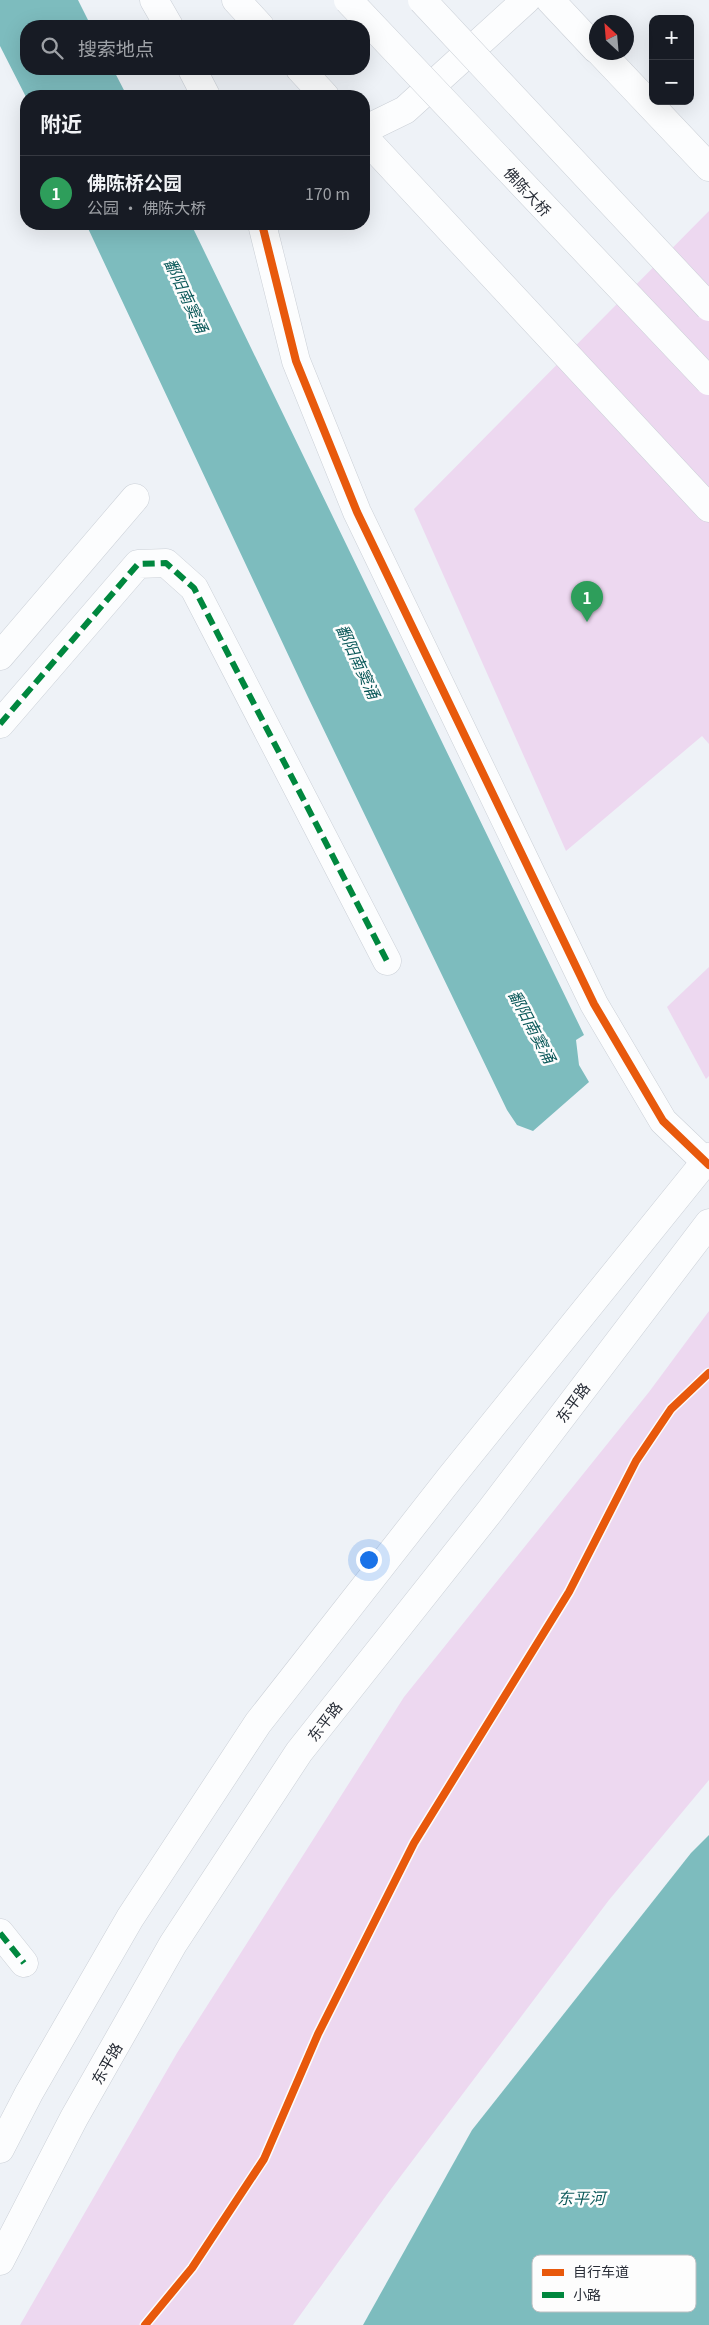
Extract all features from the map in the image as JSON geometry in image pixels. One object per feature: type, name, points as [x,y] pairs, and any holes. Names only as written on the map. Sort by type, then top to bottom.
[{"type":"main road","points":[[154,0],[166,20]]},
{"type":"main road","points":[[236,0],[254,20]]},
{"type":"main road","name":"佛陈大桥","points":[[348,0],[367,20]]},
{"type":"main road","points":[[422,0],[709,306]]},
{"type":"main road","points":[[370,127],[404,110],[526,0]]},
{"type":"main road","points":[[550,0],[589,42]]},
{"type":"main road","name":"佛陈大桥","points":[[370,23],[709,381]]},
{"type":"main road","points":[[608,60],[709,168]]},
{"type":"main road","points":[[195,75],[203,90]]},
{"type":"main road","points":[[306,75],[319,90]]},
{"type":"main road","points":[[370,143],[709,508]]},
{"type":"main road","points":[[0,2148],[29,2093],[130,1918],[258,1723],[450,1478],[708,1162],[663,1121],[594,1004],[357,512],[296,361],[263,230]]},
{"type":"main road","points":[[0,656],[135,498]]},
{"type":"main road","points":[[0,724],[138,564],[166,563],[194,588],[388,961]]},
{"type":"main road","name":"东平路","points":[[0,2261],[74,2118],[173,1944],[299,1752],[490,1511],[709,1223]]},
{"type":"main road","points":[[0,1933],[24,1963]]},
{"type":"shaded area","points":[[709,211],[709,744],[702,736],[566,851],[414,509]]},
{"type":"shaded area","points":[[709,967],[709,1076],[706,1079],[667,1007]]},
{"type":"shaded area","points":[[709,1311],[709,1780],[609,1900],[388,2193],[293,2325],[20,2325],[177,2053],[404,1697],[649,1392]]},
{"type":"water","points":[[0,0],[78,0],[88,20],[20,20],[20,75],[116,75],[124,90],[22,90],[0,46]]},
{"type":"water","name":"鄱阳南窦涌","points":[[89,230],[194,230],[584,1035],[576,1040],[579,1065],[589,1082],[533,1131],[517,1125],[507,1110],[307,695]]},
{"type":"water","name":"东平河","points":[[709,1835],[709,2325],[363,2325],[472,2130],[691,1853]]},
{"type":"marked path","points":[[0,724],[138,564],[166,563],[194,588],[387,961]]},
{"type":"marked path","points":[[0,1933],[24,1963]]},
{"type":"cycle path","points":[[263,230],[296,361],[357,512],[594,1004],[663,1121],[709,1165]]},
{"type":"cycle path","points":[[145,2325],[192,2268],[264,2159],[318,2034],[414,1843],[569,1592],[636,1461],[671,1409],[709,1373]]},
{"type":"place","name":"佛陈桥公园","points":[[587,622]]}]
